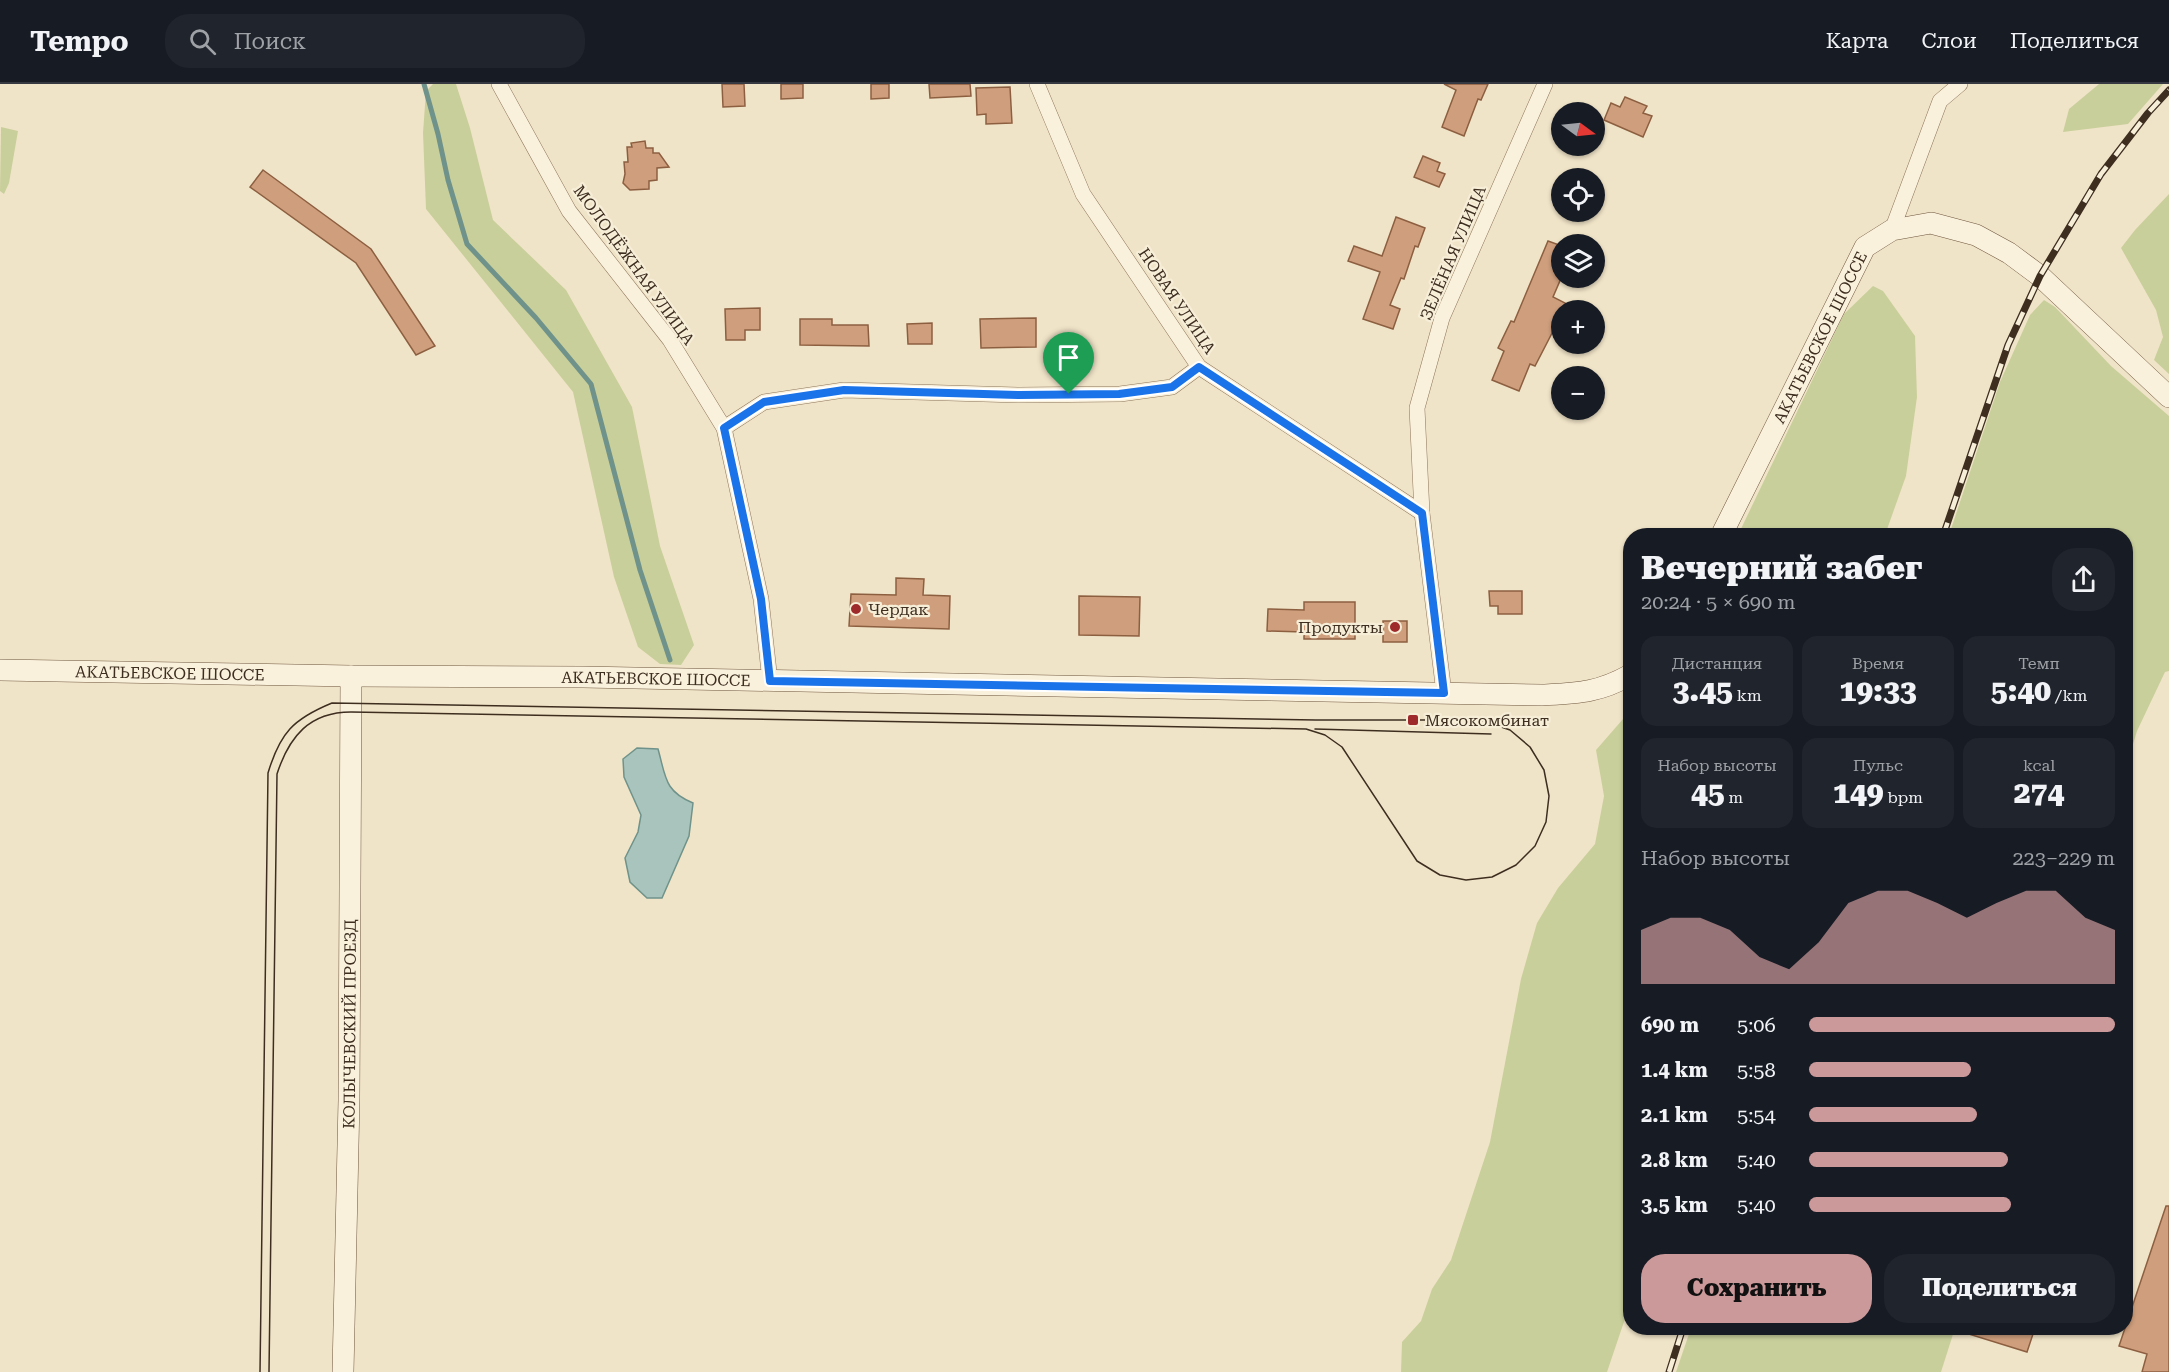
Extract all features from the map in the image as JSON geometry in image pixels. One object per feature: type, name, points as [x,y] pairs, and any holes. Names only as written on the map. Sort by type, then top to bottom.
[{"type":"main road","name":"АКАТЬЕВСКОЕ ШОССЕ","points":[[1725,528],[1865,247],[1892,230],[1931,223],[1976,235],[2009,253],[2040,276],[2169,398]]},
{"type":"main road","name":"АКАТЬЕВСКОЕ ШОССЕ","points":[[0,670],[583,677],[1542,695],[1585,693],[1611,686],[1623,679]]},
{"type":"main road","name":"КОЛЫЧЕВСКИЙ ПРОЕЗД","points":[[343,1372],[349,1100],[351,676]]},
{"type":"street","name":"МОЛОДЁЖНАЯ УЛИЦА","points":[[499,84],[569,211],[670,340],[724,428],[761,599],[770,681]]},
{"type":"street","name":"НОВАЯ УЛИЦА","points":[[1037,84],[1083,194],[1199,367],[1422,513]]},
{"type":"street","name":"ЗЕЛЁНАЯ УЛИЦА","points":[[1444,693],[1422,513],[1418,408],[1442,318],[1545,84]]},
{"type":"street","points":[[1892,230],[1940,101],[1960,84]]},
{"type":"street","points":[[724,428],[764,402],[844,390],[1019,395],[1119,394],[1172,387],[1199,367]]},
{"type":"green space","points":[[433,84],[456,84],[470,128],[493,220],[566,290],[632,407],[660,546],[694,645],[681,665],[660,664],[638,647],[614,577],[573,392],[426,209],[423,133],[426,91]]},
{"type":"green space","points":[[2099,84],[2163,84],[2128,124],[2063,132],[2069,109]]},
{"type":"green space","points":[[1,127],[18,131],[9,183],[4,194],[0,191]]},
{"type":"green space","points":[[2169,194],[2169,374],[2154,360],[2163,337],[2156,310],[2121,248]]},
{"type":"green space","points":[[1873,286],[1883,291],[1915,336],[1917,397],[1906,476],[1887,528],[1741,528],[1844,314]]},
{"type":"green space","points":[[2044,300],[2055,307],[2111,366],[2169,416],[2169,671],[2165,672],[2133,744],[2133,528],[1951,528],[2000,382],[2030,315]]},
{"type":"green space","points":[[1623,719],[1623,1325],[1607,1372],[1401,1372],[1402,1342],[1421,1321],[1432,1289],[1451,1260],[1490,1142],[1521,979],[1537,923],[1558,888],[1595,844],[1604,796],[1596,750]]},
{"type":"green space","points":[[1689,1335],[1953,1335],[1941,1372],[1676,1372]]},
{"type":"water","points":[[637,748],[658,749],[671,788],[693,803],[689,836],[662,898],[647,898],[630,882],[625,858],[638,832],[641,815],[624,777],[623,759]]},
{"type":"building","points":[[722,84],[744,84],[745,106],[723,107]]},
{"type":"building","points":[[781,84],[803,84],[803,98],[781,99]]},
{"type":"building","points":[[871,84],[889,84],[889,98],[871,99]]},
{"type":"building","points":[[929,84],[970,84],[971,96],[930,98]]},
{"type":"building","points":[[1444,84],[1488,84],[1481,100],[1478,99],[1464,136],[1442,127],[1456,90]]},
{"type":"building","points":[[1010,87],[1012,123],[986,124],[986,114],[977,115],[976,88]]},
{"type":"building","points":[[1625,97],[1647,106],[1643,113],[1652,116],[1643,137],[1605,120],[1611,103],[1620,107]]},
{"type":"building","points":[[645,141],[646,148],[653,148],[653,153],[659,153],[669,167],[657,168],[657,180],[649,181],[649,189],[630,190],[623,183],[624,162],[628,162],[627,147],[632,147],[631,143]]},
{"type":"building","points":[[1423,156],[1440,163],[1437,171],[1445,174],[1439,187],[1414,177]]},
{"type":"building","points":[[263,170],[371,249],[435,346],[416,355],[356,263],[250,187]]},
{"type":"building","points":[[1396,217],[1425,228],[1418,247],[1415,246],[1404,279],[1401,278],[1390,305],[1400,309],[1393,329],[1363,319],[1380,272],[1348,261],[1354,246],[1382,256]]},
{"type":"building","points":[[1548,241],[1551,242],[1551,288],[1557,288],[1553,297],[1559,300],[1551,300],[1551,335],[1535,366],[1530,364],[1519,391],[1492,380],[1504,351],[1498,348],[1511,321],[1514,322]]},
{"type":"building","points":[[760,308],[760,330],[745,330],[745,340],[726,340],[725,309]]},
{"type":"building","points":[[1036,318],[1036,347],[981,348],[980,319]]},
{"type":"building","points":[[800,319],[832,319],[832,325],[868,325],[869,346],[800,345]]},
{"type":"building","points":[[932,323],[932,344],[908,344],[907,324]]},
{"type":"building","points":[[896,578],[924,579],[923,595],[950,596],[949,629],[849,626],[851,594],[896,595]]},
{"type":"building","points":[[1489,591],[1522,591],[1522,614],[1498,614],[1498,606],[1490,606]]},
{"type":"building","points":[[1079,596],[1140,597],[1139,636],[1079,635]]},
{"type":"building","points":[[1304,602],[1355,602],[1355,639],[1304,639],[1304,632],[1267,631],[1268,609],[1304,610]]},
{"type":"building","name":"Продукты","points":[[1383,621],[1407,621],[1407,642],[1383,642]]},
{"type":"building","points":[[2166,1206],[2169,1206],[2169,1372],[2142,1372],[2147,1354],[2119,1346],[2123,1335],[2133,1335],[2133,1304]]},
{"type":"building","points":[[1972,1335],[2033,1335],[2027,1352]]},
{"type":"waterway","points":[[424,84],[467,244],[536,318],[591,384],[640,570],[670,660]]},
{"type":"tram line","points":[[260,1372],[268,773],[283,737],[298,722],[319,709],[332,703],[1316,720],[1481,720],[1510,730],[1530,747],[1544,770],[1549,796],[1546,822],[1535,846],[1516,865],[1492,877],[1466,880],[1440,875],[1417,861],[1342,747],[1325,735],[1306,729],[351,712],[323,716],[303,729],[295,738],[277,774],[269,1372]]},
{"type":"tram line","points":[[1315,729],[1491,734]]},
{"type":"railway","points":[[1946,528],[2008,345],[2040,276],[2101,174],[2148,113],[2169,90]]},
{"type":"railway","points":[[1669,1372],[1681,1335]]},
{"type":"place","name":"Чердак","points":[[856,609]]},
{"type":"place","name":"Продукты","points":[[1395,627]]},
{"type":"place","name":"Мясокомбинат","points":[[1413,720]]},
{"type":"route","points":[[1199,367],[1422,513],[1444,693],[770,681],[761,599],[724,428],[764,402],[844,390],[1019,395],[1069,394],[1119,394],[1172,387],[1199,367]]}]
